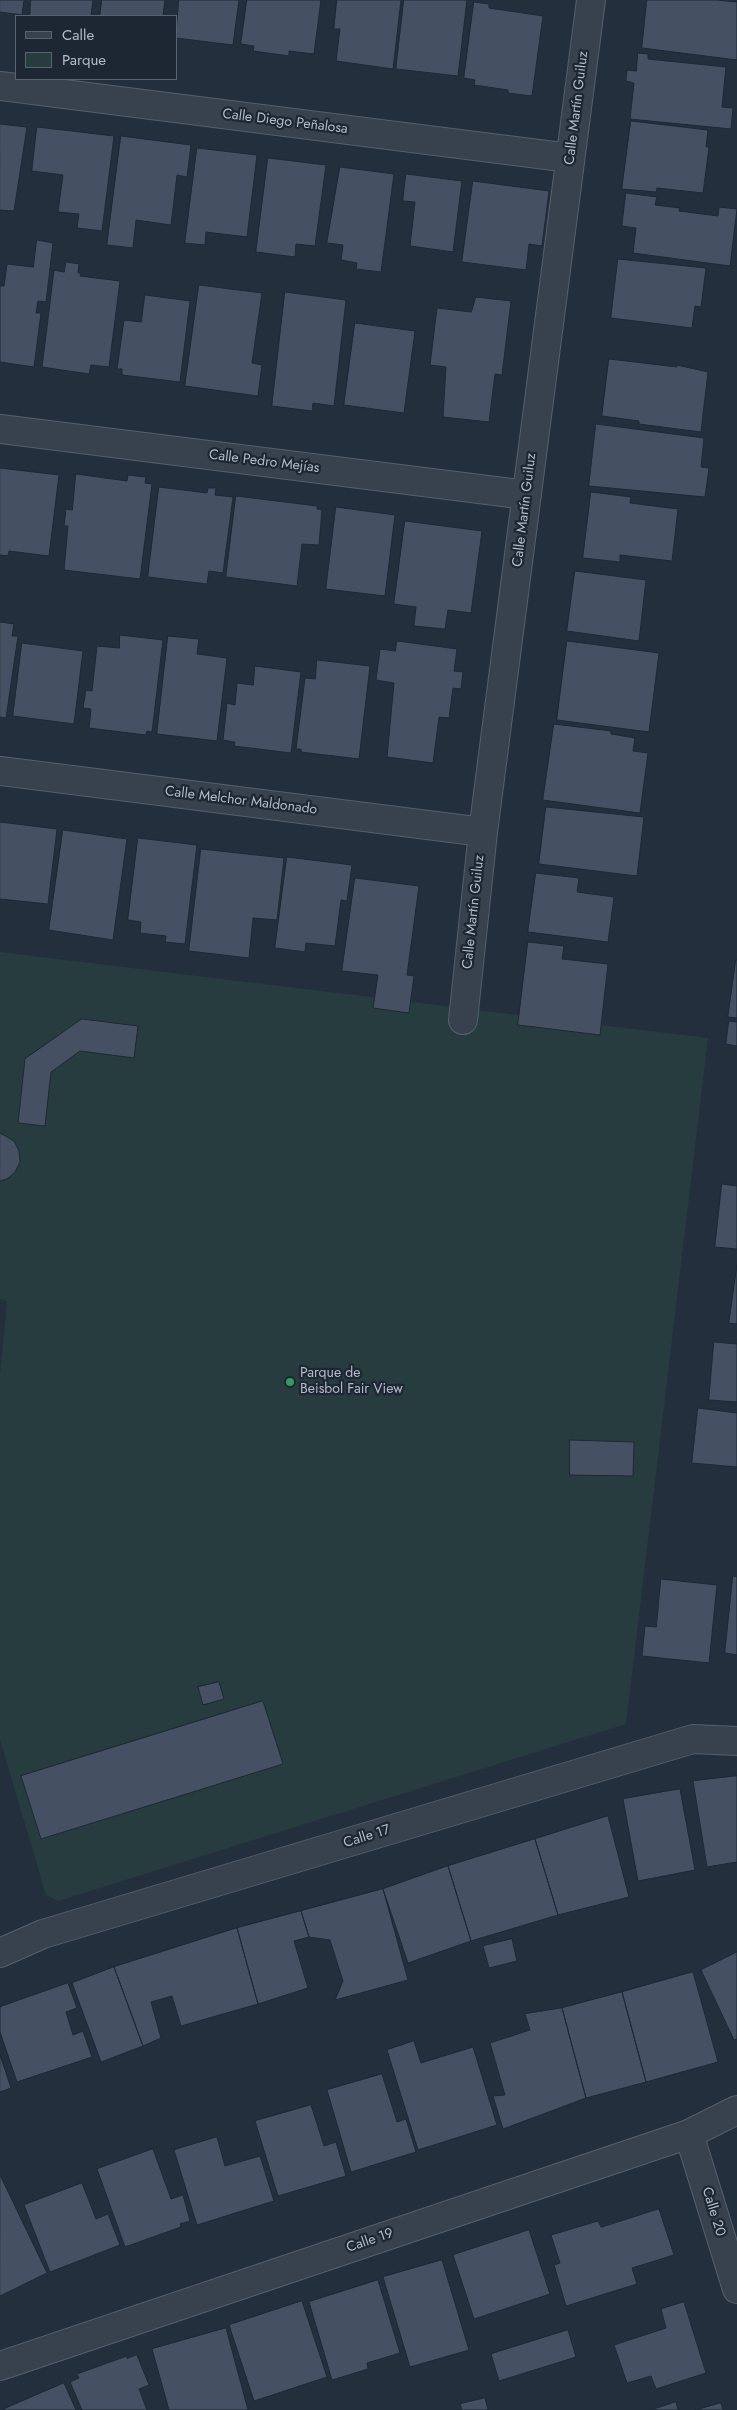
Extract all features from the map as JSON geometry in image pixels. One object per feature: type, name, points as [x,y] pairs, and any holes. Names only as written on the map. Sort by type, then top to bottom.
[{"type":"street","name":"Calle Martín Guiluz","points":[[463,1020],[483,832],[591,0]]},
{"type":"street","name":"Calle Diego Peñalosa","points":[[0,86],[570,158]]},
{"type":"street","name":"Calle Pedro Mejías","points":[[0,429],[527,495]]},
{"type":"street","name":"Calle Melchor Maldonado","points":[[0,771],[483,832]]},
{"type":"street","name":"Calle 17","points":[[0,1953],[43,1934],[694,1739],[737,1741]]},
{"type":"street","name":"Calle 19","points":[[0,2366],[689,2134],[737,2110]]},
{"type":"street","name":"Calle 20","points":[[689,2134],[737,2289]]},
{"type":"green space","points":[[0,952],[708,1038],[626,1724],[58,1901],[46,1895],[0,1740],[0,1375],[7,1301],[0,1299]]},
{"type":"building","points":[[0,0],[24,0],[22,15],[0,12]]},
{"type":"building","points":[[31,0],[93,0],[91,15],[30,15]]},
{"type":"building","points":[[102,0],[165,0],[163,15],[100,15]]},
{"type":"building","points":[[179,0],[239,0],[233,45],[178,38]]},
{"type":"building","points":[[247,0],[321,0],[314,54],[289,51],[289,56],[253,51],[254,46],[241,44]]},
{"type":"building","points":[[337,0],[401,0],[393,69],[336,61],[340,29],[334,29]]},
{"type":"building","points":[[404,0],[467,0],[458,76],[396,69]]},
{"type":"building","points":[[647,0],[717,0],[737,2],[737,60],[642,48]]},
{"type":"building","points":[[474,2],[489,4],[489,8],[543,16],[532,96],[508,93],[508,90],[474,85],[475,80],[464,78]]},
{"type":"building","points":[[638,53],[648,54],[648,59],[726,67],[722,107],[733,108],[731,129],[630,119],[634,83],[626,81],[627,70],[636,71]]},
{"type":"building","points":[[631,121],[708,130],[706,147],[709,147],[703,193],[657,188],[656,192],[622,189]]},
{"type":"building","points":[[0,124],[27,127],[14,211],[0,210]]},
{"type":"building","points":[[37,127],[114,136],[102,231],[77,228],[79,214],[58,212],[63,175],[32,171]]},
{"type":"building","points":[[121,136],[191,145],[187,177],[177,175],[171,225],[136,220],[133,248],[107,245]]},
{"type":"building","points":[[197,148],[257,155],[247,237],[206,232],[205,245],[185,243]]},
{"type":"building","points":[[268,158],[326,165],[315,246],[296,244],[295,257],[256,252]]},
{"type":"building","points":[[340,167],[394,174],[381,272],[356,269],[357,263],[341,260],[343,245],[327,243]]},
{"type":"building","points":[[406,174],[462,181],[453,252],[410,246],[415,202],[403,201]]},
{"type":"building","points":[[473,181],[549,191],[542,246],[529,244],[526,270],[462,262]]},
{"type":"building","points":[[626,193],[657,197],[655,205],[680,208],[679,211],[718,216],[719,207],[737,209],[730,266],[633,253],[636,228],[622,226]]},
{"type":"building","points":[[37,240],[53,243],[46,302],[38,301],[36,313],[41,313],[34,367],[0,362],[0,286],[4,286],[7,264],[33,267]]},
{"type":"building","points":[[618,259],[706,268],[701,307],[695,306],[692,328],[611,318]]},
{"type":"building","points":[[66,262],[79,264],[78,273],[81,273],[80,276],[120,281],[109,367],[91,365],[89,374],[42,367],[54,270],[64,272]]},
{"type":"building","points":[[199,285],[262,293],[252,363],[262,365],[258,396],[185,386]]},
{"type":"building","points":[[285,292],[346,300],[334,406],[313,403],[312,411],[272,406]]},
{"type":"building","points":[[145,295],[190,301],[180,382],[122,375],[122,369],[117,369],[124,320],[141,322]]},
{"type":"building","points":[[476,297],[511,301],[502,375],[495,374],[489,422],[443,417],[446,367],[430,365],[437,308],[471,312]]},
{"type":"building","points":[[355,323],[415,331],[404,413],[344,405]]},
{"type":"building","points":[[609,359],[677,367],[677,365],[708,372],[701,432],[639,424],[639,421],[602,416]]},
{"type":"building","points":[[596,424],[704,438],[701,467],[709,468],[705,497],[589,486]]},
{"type":"building","points":[[0,468],[59,475],[49,556],[9,551],[8,556],[0,555]]},
{"type":"building","points":[[76,474],[127,481],[128,475],[146,477],[145,483],[152,484],[140,579],[64,570],[68,526],[64,526],[66,509],[72,510]]},
{"type":"building","points":[[159,487],[207,493],[208,488],[216,488],[215,495],[233,497],[223,573],[209,571],[207,584],[148,577]]},
{"type":"building","points":[[591,492],[631,497],[630,503],[678,509],[672,561],[620,555],[620,562],[583,558]]},
{"type":"building","points":[[236,496],[317,506],[317,509],[322,510],[319,545],[302,544],[297,586],[226,577]]},
{"type":"building","points":[[336,507],[395,515],[385,596],[326,589]]},
{"type":"building","points":[[405,521],[482,531],[471,613],[448,610],[445,629],[414,626],[416,607],[394,604]]},
{"type":"building","points":[[575,571],[646,580],[639,641],[567,631]]},
{"type":"building","points":[[0,622],[14,624],[12,636],[18,636],[6,718],[0,717]]},
{"type":"building","points":[[120,635],[163,640],[152,732],[147,731],[146,735],[89,728],[91,709],[83,708],[86,690],[92,691],[97,646],[119,648]]},
{"type":"building","points":[[168,636],[199,639],[197,654],[227,658],[217,741],[157,734]]},
{"type":"building","points":[[397,641],[457,649],[454,671],[463,672],[461,689],[453,688],[449,718],[439,717],[433,763],[387,757],[394,683],[376,680],[380,649],[395,651]]},
{"type":"building","points":[[567,641],[659,653],[649,732],[557,720]]},
{"type":"building","points":[[22,643],[83,651],[74,724],[13,716]]},
{"type":"building","points":[[317,660],[370,666],[359,759],[301,752],[301,749],[296,749],[305,678],[315,679]]},
{"type":"building","points":[[255,666],[301,672],[291,753],[234,746],[235,742],[223,740],[227,703],[235,705],[237,683],[253,685]]},
{"type":"building","points":[[554,724],[611,731],[611,734],[635,738],[633,751],[648,753],[640,813],[543,800]]},
{"type":"building","points":[[546,807],[644,817],[637,876],[539,864]]},
{"type":"building","points":[[0,822],[57,829],[48,904],[0,899]]},
{"type":"building","points":[[63,830],[127,839],[113,940],[49,930]]},
{"type":"building","points":[[138,838],[197,845],[185,944],[165,942],[166,936],[140,933],[141,922],[128,920]]},
{"type":"building","points":[[201,849],[284,858],[277,920],[253,918],[249,958],[189,951]]},
{"type":"building","points":[[287,857],[352,865],[347,901],[341,900],[335,946],[306,943],[305,952],[275,948]]},
{"type":"building","points":[[536,873],[579,878],[577,892],[614,897],[608,942],[528,932]]},
{"type":"building","points":[[355,878],[419,886],[407,975],[414,976],[409,1013],[373,1008],[378,975],[342,971]]},
{"type":"building","points":[[528,942],[564,946],[562,959],[608,964],[600,1035],[518,1025]]},
{"type":"building","points":[[737,960],[737,1018],[728,1017]]},
{"type":"building","points":[[82,1019],[138,1026],[134,1058],[80,1051],[51,1072],[45,1126],[18,1123],[25,1059]]},
{"type":"building","points":[[729,1021],[737,1022],[737,1046],[726,1044]]},
{"type":"building","points":[[0,1133],[14,1141],[19,1151],[20,1162],[15,1172],[7,1179],[0,1181]]},
{"type":"building","points":[[722,1184],[737,1186],[737,1249],[715,1247]]},
{"type":"building","points":[[737,1265],[737,1324],[729,1323]]},
{"type":"building","points":[[714,1342],[737,1344],[737,1402],[709,1400]]},
{"type":"building","points":[[698,1408],[737,1413],[737,1467],[692,1463]]},
{"type":"building","points":[[570,1440],[634,1442],[633,1476],[570,1475]]},
{"type":"building","points":[[733,1576],[737,1577],[737,1655],[725,1653]]},
{"type":"building","points":[[661,1579],[717,1585],[709,1663],[642,1656],[645,1626],[656,1627]]},
{"type":"building","points":[[219,1682],[224,1699],[203,1705],[198,1687]]},
{"type":"building","points":[[263,1701],[283,1764],[41,1839],[21,1776]]},
{"type":"building","points":[[737,1776],[737,1862],[707,1867],[693,1781]]},
{"type":"building","points":[[680,1789],[695,1870],[638,1881],[623,1799]]},
{"type":"building","points":[[608,1816],[629,1897],[558,1915],[535,1839]]},
{"type":"building","points":[[535,1839],[558,1915],[471,1941],[448,1866]]},
{"type":"building","points":[[448,1866],[471,1941],[408,1963],[383,1889]]},
{"type":"building","points":[[383,1889],[408,1980],[335,2000],[343,1981],[330,1940],[309,1937],[301,1911]]},
{"type":"building","points":[[301,1911],[309,1937],[294,1941],[308,1988],[258,2004],[237,1928]]},
{"type":"building","points":[[237,1928],[258,2004],[181,2026],[172,1996],[151,2002],[161,2038],[143,2046],[114,1967]]},
{"type":"building","points":[[512,1939],[517,1961],[489,1968],[483,1946]]},
{"type":"building","points":[[737,1952],[737,2039],[734,2040],[701,1970]]},
{"type":"building","points":[[114,1967],[143,2046],[101,2062],[72,1983]]},
{"type":"building","points":[[693,1972],[718,2062],[646,2082],[622,1992]]},
{"type":"building","points":[[68,1983],[77,2008],[66,2012],[73,2035],[83,2031],[92,2057],[17,2082],[0,2032],[0,2007]]},
{"type":"building","points":[[622,1992],[646,2082],[586,2098],[562,2008]]},
{"type":"building","points":[[562,2008],[586,2098],[503,2129],[493,2096],[505,2095],[490,2043],[530,2030],[525,2014]]},
{"type":"building","points":[[414,2041],[421,2063],[473,2047],[497,2125],[418,2150],[387,2050]]},
{"type":"building","points":[[0,2055],[11,2088],[0,2092]]},
{"type":"building","points":[[382,2074],[397,2122],[406,2119],[416,2152],[351,2172],[327,2090]]},
{"type":"building","points":[[311,2105],[324,2146],[336,2142],[346,2176],[278,2196],[255,2121]]},
{"type":"building","points":[[217,2137],[225,2166],[260,2156],[274,2201],[197,2225],[174,2150]]},
{"type":"building","points":[[153,2149],[171,2199],[183,2195],[190,2221],[180,2224],[181,2227],[125,2247],[97,2169]]},
{"type":"building","points":[[0,2175],[47,2273],[0,2296]]},
{"type":"building","points":[[82,2183],[96,2219],[108,2214],[120,2245],[50,2272],[24,2205]]},
{"type":"building","points":[[659,2209],[674,2255],[632,2268],[637,2284],[566,2306],[554,2265],[560,2263],[551,2235],[598,2221],[601,2227]]},
{"type":"building","points":[[529,2230],[550,2294],[474,2319],[453,2255]]},
{"type":"building","points":[[442,2260],[469,2350],[410,2367],[383,2277]]},
{"type":"building","points":[[378,2280],[400,2353],[367,2363],[368,2369],[332,2380],[309,2302]]},
{"type":"building","points":[[302,2301],[327,2377],[254,2401],[229,2325]]},
{"type":"building","points":[[684,2302],[706,2373],[656,2389],[651,2376],[627,2383],[614,2345],[666,2328],[661,2309]]},
{"type":"building","points":[[226,2328],[248,2410],[169,2410],[152,2349]]},
{"type":"building","points":[[568,2330],[576,2357],[499,2381],[491,2354]]},
{"type":"building","points":[[137,2355],[149,2385],[139,2389],[147,2410],[82,2410],[70,2382],[79,2378],[77,2374],[127,2356],[127,2358]]},
{"type":"building","points":[[64,2383],[76,2410],[4,2410],[4,2409]]},
{"type":"building","points":[[485,2398],[488,2410],[462,2410],[460,2404]]},
{"type":"building","points":[[676,2402],[678,2410],[651,2410]]},
{"type":"building","points":[[721,2403],[723,2410],[696,2410]]},
{"type":"place","name":"Parque de Beisbol Fair View","points":[[290,1382]]}]
